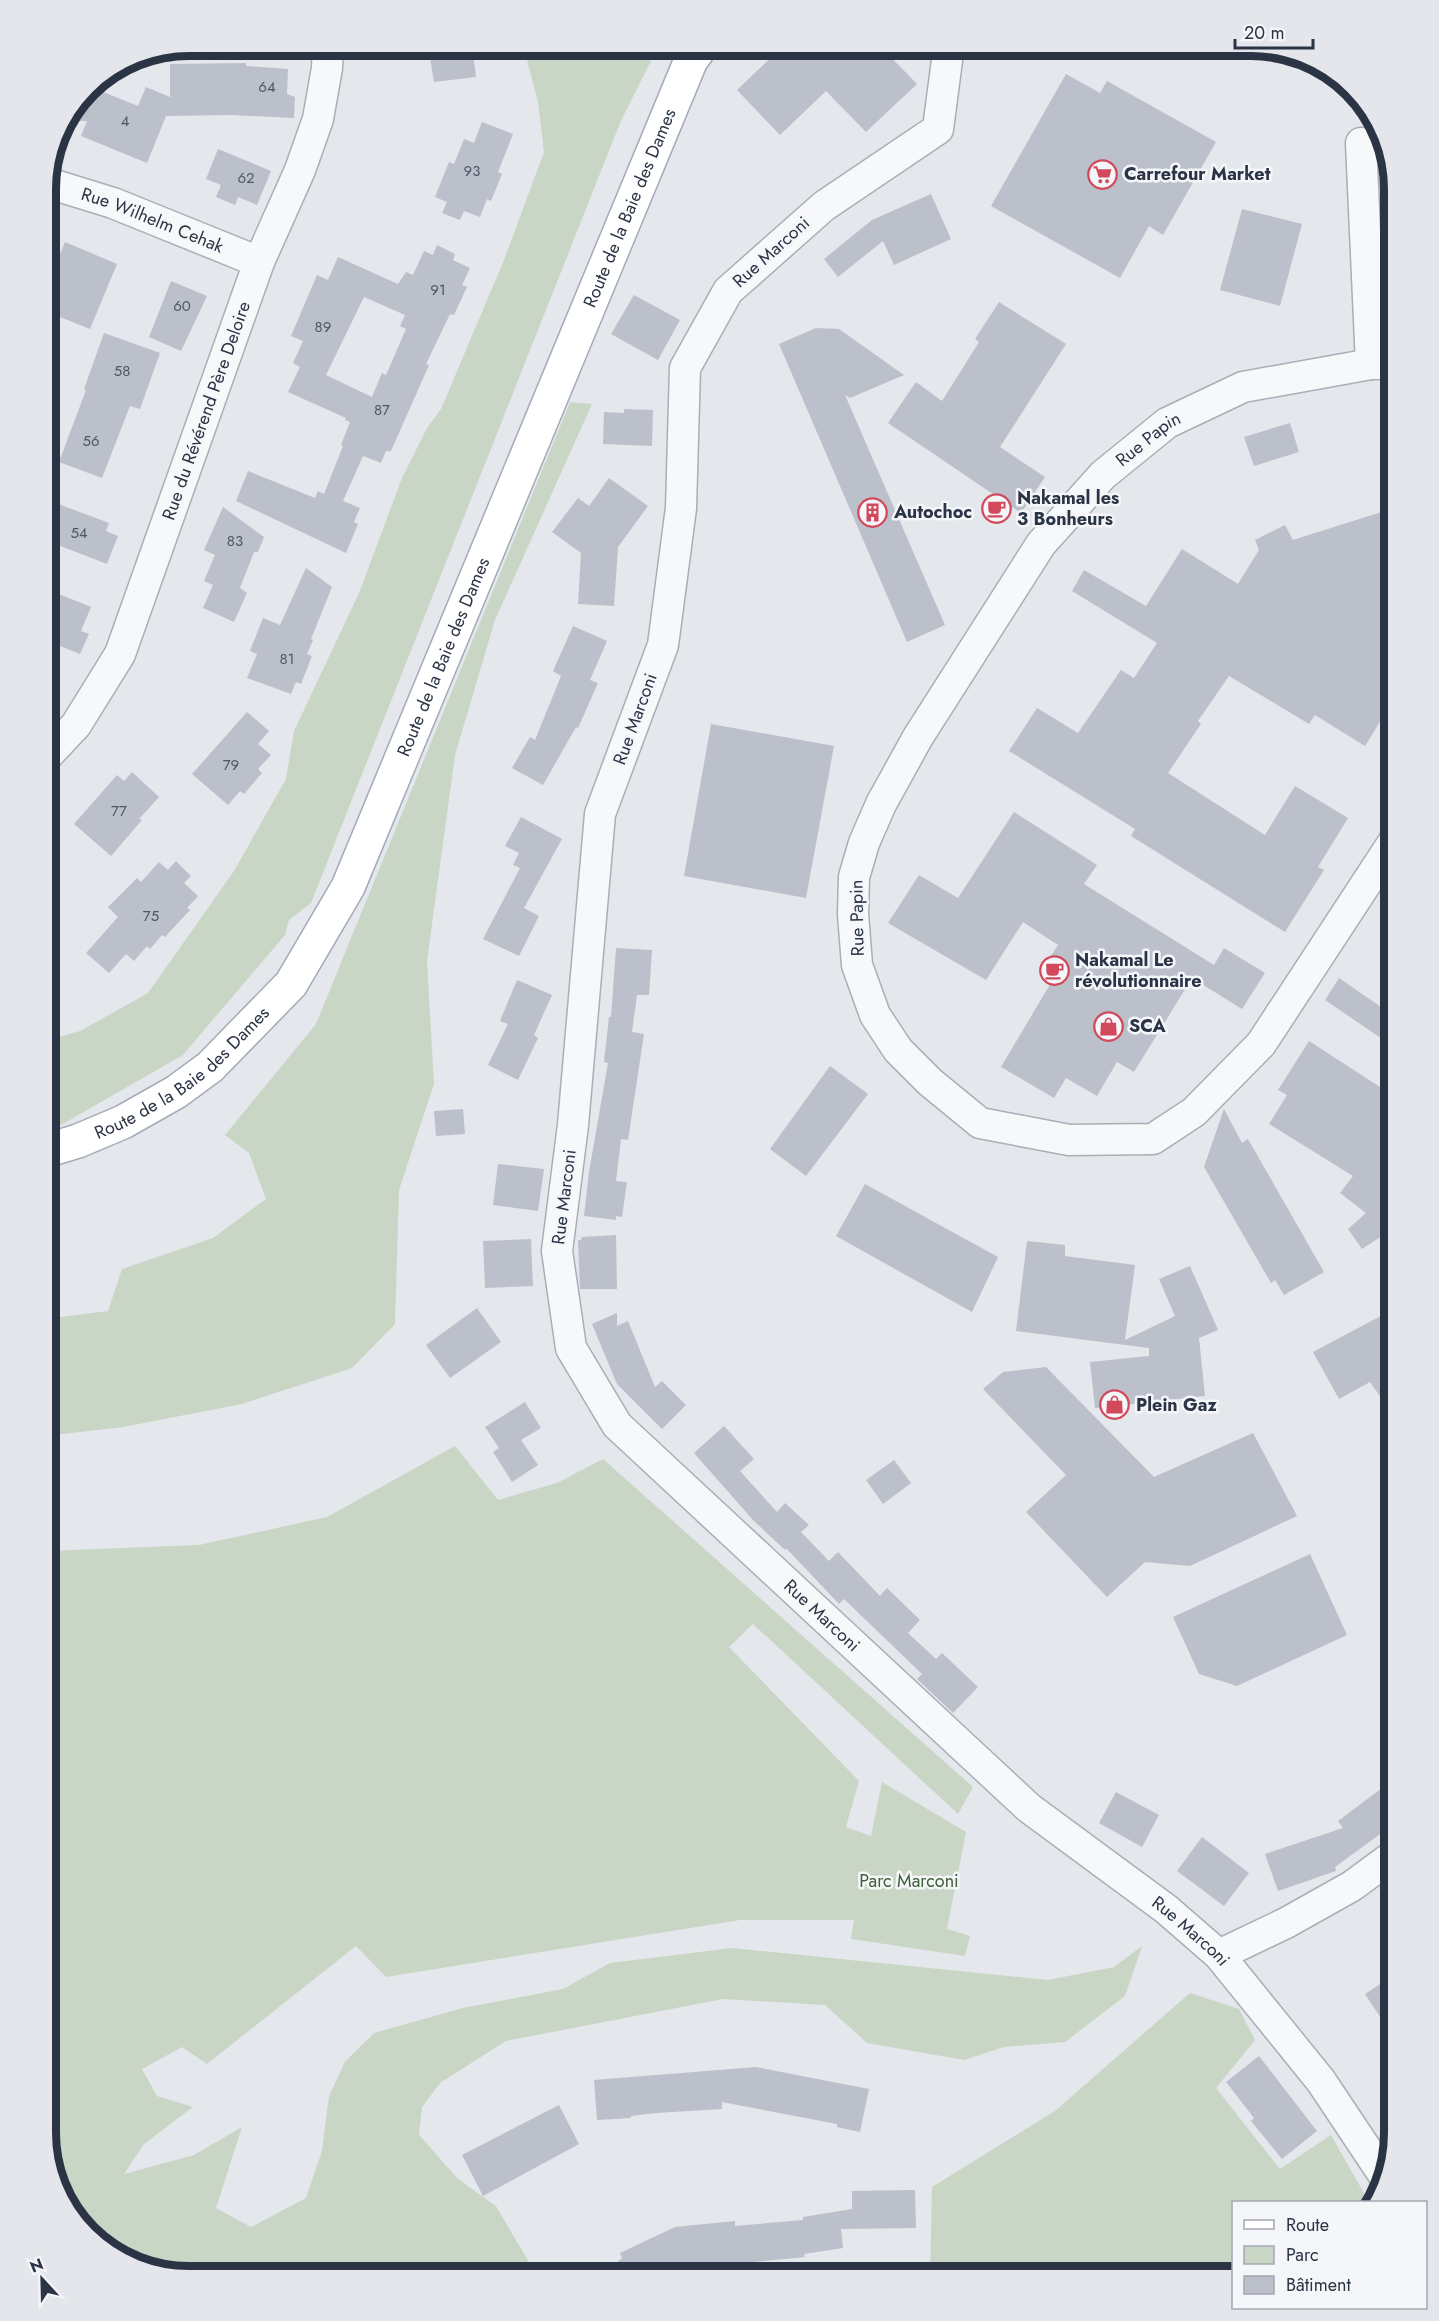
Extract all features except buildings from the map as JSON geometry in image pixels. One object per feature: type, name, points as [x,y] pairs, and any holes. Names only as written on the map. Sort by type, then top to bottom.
[{"type":"main road","name":"Route de la Baie des Dames","points":[[56,1148],[123,1122],[176,1092],[210,1067],[291,984],[348,887],[693,56]]},
{"type":"street","name":"Rue du Révérend Père Deloire","points":[[56,746],[76,725],[120,654],[259,262],[300,170],[318,119],[328,56]]},
{"type":"street","name":"Rue Marconi","points":[[948,56],[938,129],[824,206],[728,291],[685,368],[681,508],[663,645],[630,728],[600,814],[573,1125],[557,1251],[571,1348],[617,1425],[1029,1808],[1167,1910],[1219,1955],[1321,2081],[1379,2168]]},
{"type":"street","name":"Rue Papin","points":[[1361,143],[1383,364],[1243,387],[1167,423],[1103,475],[1041,544],[918,737],[876,813],[854,877],[853,914],[857,965],[875,1015],[898,1050],[930,1082],[980,1123],[1070,1140],[1153,1140],[1194,1112],[1261,1044],[1384,856]]},
{"type":"street","name":"Rue Wilhelm Cehak","points":[[56,185],[113,203],[259,262]]},
{"type":"street","points":[[1219,1955],[1286,1923],[1352,1886],[1384,1862]]},
{"type":"green space","points":[[526,56],[654,56],[620,123],[311,903],[289,920],[285,935],[183,1055],[56,1128],[56,1038],[80,1031],[148,993],[234,871],[286,779],[294,731],[359,593],[402,478],[427,428],[441,409],[504,260],[544,152],[538,102]]},
{"type":"green space","points":[[570,402],[592,404],[495,620],[455,755],[427,961],[434,1084],[399,1190],[395,1324],[352,1368],[242,1404],[123,1427],[56,1435],[56,1318],[108,1311],[122,1269],[213,1238],[266,1199],[249,1153],[225,1135],[316,1024]]},
{"type":"green space","name":"Parc Marconi","points":[[455,1446],[498,1500],[557,1483],[603,1459],[973,1787],[958,1814],[753,1624],[729,1647],[859,1781],[846,1827],[871,1836],[882,1782],[966,1832],[947,1929],[970,1936],[965,1956],[851,1939],[854,1920],[740,1920],[386,1977],[356,1946],[207,2064],[182,2047],[142,2069],[157,2096],[193,2107],[144,2144],[124,2174],[194,2155],[242,2127],[216,2208],[251,2227],[306,2198],[322,2151],[329,2096],[345,2062],[374,2033],[463,2008],[563,1989],[610,1963],[732,1948],[1048,1980],[1114,1967],[1142,1946],[1125,1996],[1065,2042],[1004,2047],[964,2060],[867,2043],[825,2005],[723,1999],[506,2041],[440,2083],[422,2107],[419,2135],[458,2179],[496,2206],[530,2265],[180,2265],[146,2258],[115,2243],[88,2220],[78,2206],[69,2191],[60,2167],[57,2150],[56,1551],[199,1545],[327,1517]]},
{"type":"green space","points":[[1190,1993],[1239,2009],[1255,2040],[1216,2088],[1280,2169],[1331,2135],[1367,2198],[1365,2201],[1232,2201],[1232,2266],[930,2266],[932,2187],[1055,2111]]},
{"type":"place","name":"Carrefour Market","points":[[1103,174]]},
{"type":"place","name":"Nakamal les 3 Bonheurs","points":[[996,508]]},
{"type":"place","name":"Autochoc","points":[[873,512]]},
{"type":"place","name":"Nakamal Le révolutionnaire","points":[[1054,970]]},
{"type":"place","name":"SCA","points":[[1108,1026]]},
{"type":"place","name":"Plein Gaz","points":[[1115,1405]]}]
